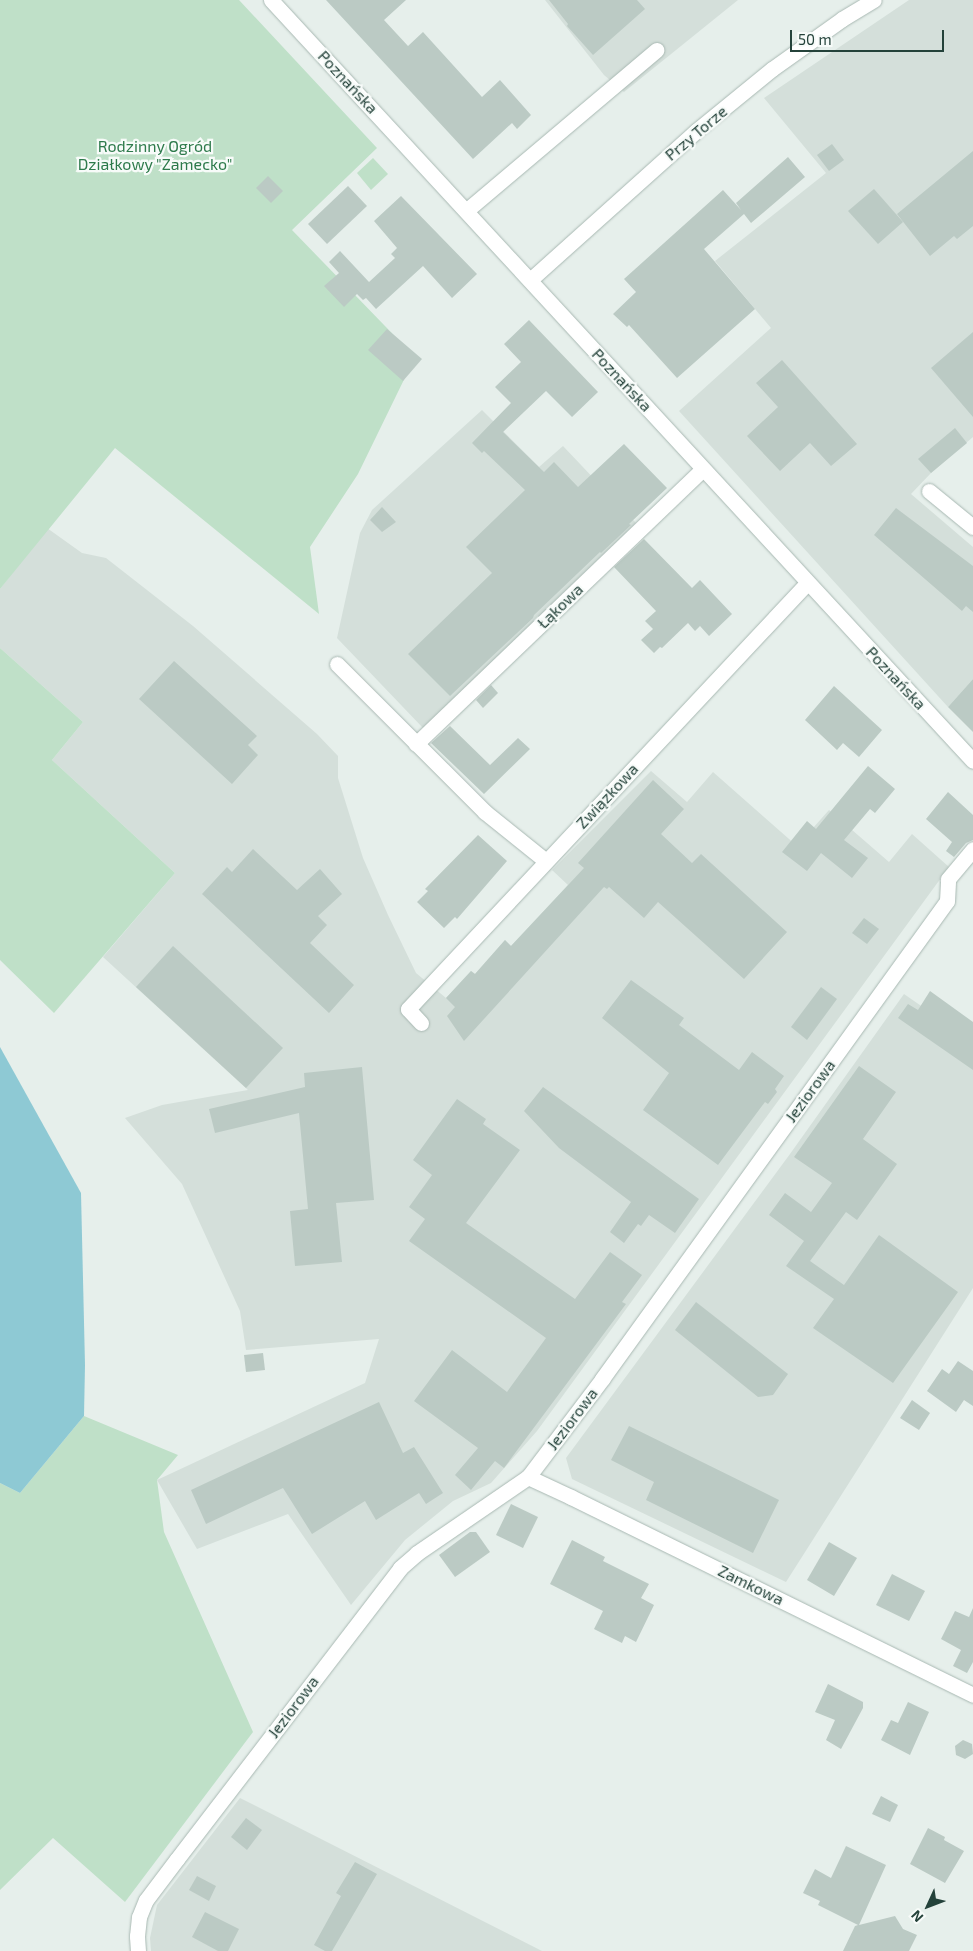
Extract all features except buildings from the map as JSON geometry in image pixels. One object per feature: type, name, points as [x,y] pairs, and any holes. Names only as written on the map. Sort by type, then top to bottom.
[{"type":"street","name":"Poznańska","points":[[271,0],[467,210],[807,583],[973,761]]},
{"type":"street","name":"Przy Torze","points":[[530,280],[712,119],[772,69],[842,19],[874,0]]},
{"type":"street","points":[[467,210],[656,50]]},
{"type":"street","name":"Łąkowa","points":[[416,744],[704,469]]},
{"type":"street","points":[[929,491],[973,527]]},
{"type":"street","name":"Związkowa","points":[[421,1023],[408,1009],[807,583]]},
{"type":"street","points":[[337,664],[485,812],[546,861]]},
{"type":"street","name":"Jeziorowa","points":[[138,1951],[139,1917],[146,1900],[400,1568],[417,1553],[528,1477],[607,1372],[947,901],[948,879],[973,849]]},
{"type":"street","name":"Zamkowa","points":[[528,1477],[572,1496],[973,1695]]},
{"type":"shaded area","points":[[545,0],[738,0],[624,92],[604,75]]},
{"type":"shaded area","points":[[909,0],[973,0],[973,437],[931,473],[911,494],[973,547],[973,679],[948,707],[679,411],[771,328],[715,261],[826,173],[764,98]]},
{"type":"shaded area","points":[[482,410],[539,467],[563,446],[636,523],[423,728],[337,638],[360,533],[372,510]]},
{"type":"shaded area","points":[[47,528],[82,553],[106,558],[193,626],[317,734],[338,756],[338,778],[363,858],[388,915],[416,973],[446,998],[471,971],[475,974],[505,940],[511,946],[568,885],[552,870],[651,771],[687,802],[713,772],[797,846],[829,810],[889,862],[912,834],[949,867],[537,1431],[491,1483],[453,1501],[405,1540],[351,1605],[288,1514],[197,1549],[157,1480],[365,1383],[379,1339],[246,1350],[240,1311],[182,1184],[125,1118],[162,1105],[248,1090],[103,957],[175,873],[52,760],[83,722],[0,648],[0,589]]},
{"type":"shaded area","points":[[904,994],[973,1042],[973,1288],[786,1582],[572,1479],[566,1458],[790,1154]]},
{"type":"shaded area","points":[[240,1798],[542,1951],[151,1951],[150,1938],[157,1905]]},
{"type":"green space","name":"Rodzinny Ogród Działkowy \"Zamecko\"","points":[[0,0],[239,0],[377,148],[292,230],[415,357],[358,474],[310,547],[319,614],[115,448],[0,589]]},
{"type":"green space","points":[[373,158],[388,174],[371,190],[357,173]]},
{"type":"green space","points":[[0,648],[83,722],[52,760],[175,873],[54,1013],[0,960]]},
{"type":"green space","points":[[84,1416],[178,1455],[157,1480],[164,1532],[253,1732],[125,1902],[53,1838],[0,1890],[0,1483],[20,1493]]},
{"type":"water","points":[[0,1047],[81,1193],[85,1365],[84,1416],[20,1493],[0,1483]]}]
